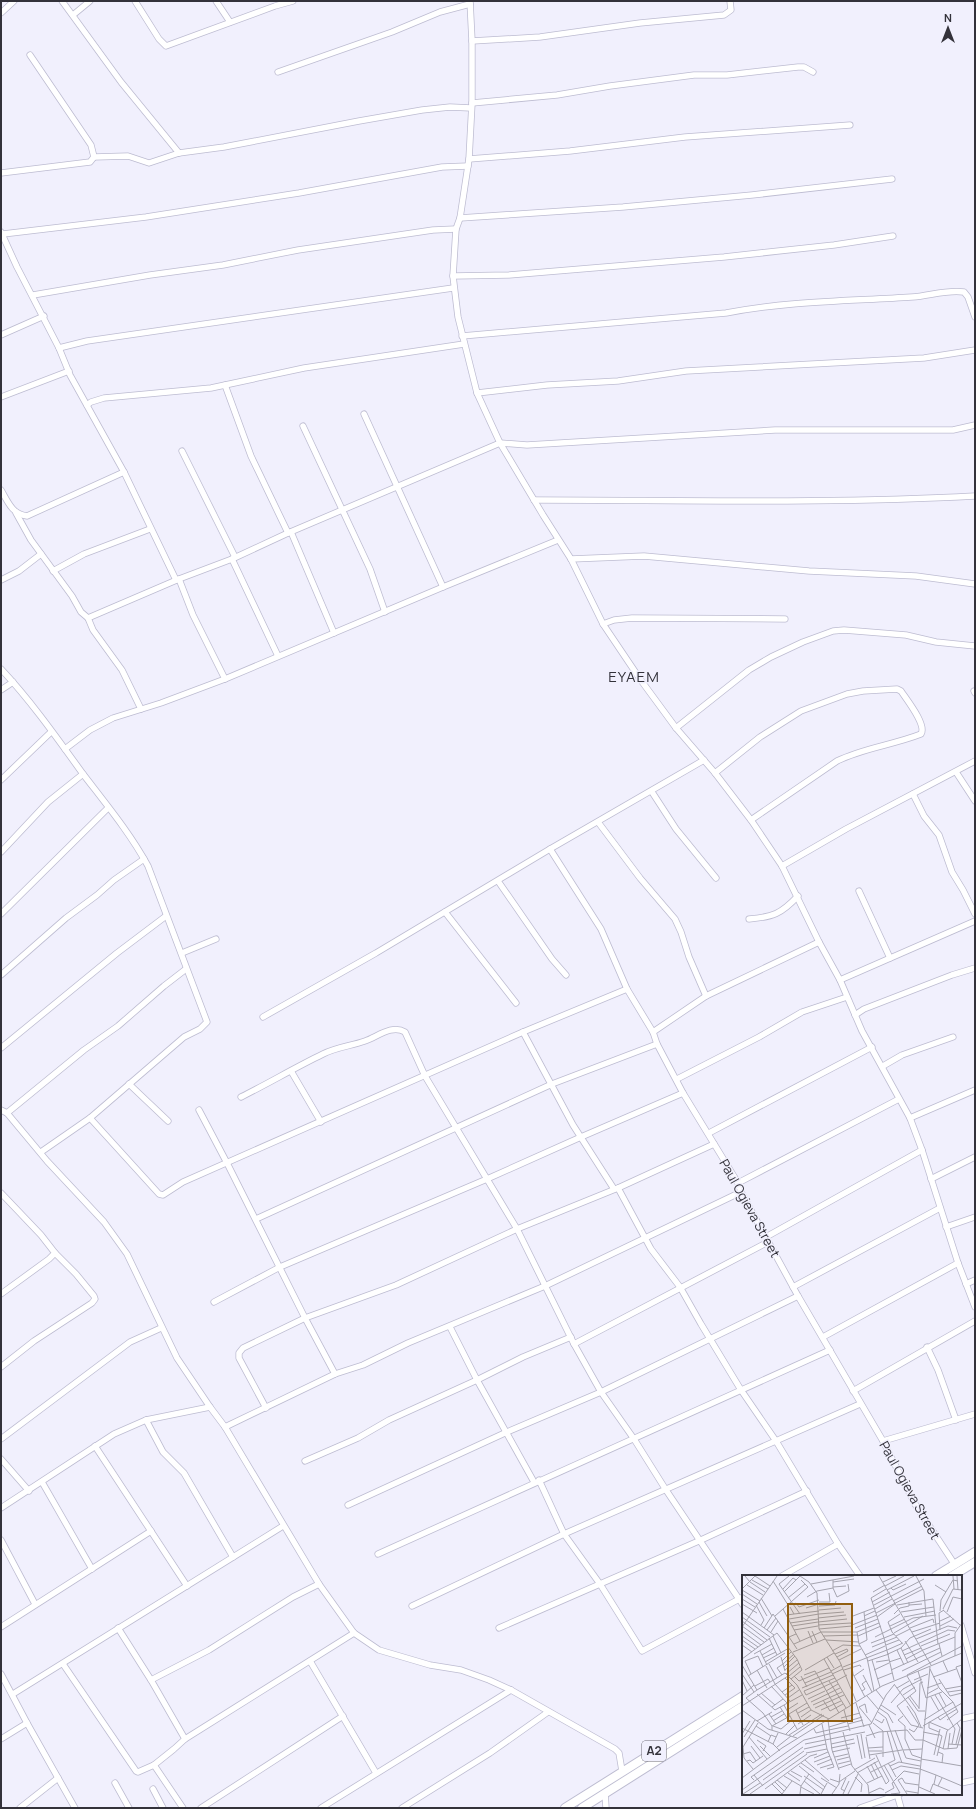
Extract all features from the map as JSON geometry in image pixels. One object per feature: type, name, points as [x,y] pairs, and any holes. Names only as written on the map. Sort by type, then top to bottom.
[{"type":"highway","points":[[938,1575],[975,1552]]},
{"type":"highway","points":[[954,1575],[975,1562]]},
{"type":"highway","name":"A2","points":[[565,1808],[742,1697]]},
{"type":"highway","name":"A2","points":[[582,1808],[742,1707]]},
{"type":"street","points":[[1,13],[14,1]]},
{"type":"street","points":[[62,1],[121,82],[180,153]]},
{"type":"street","points":[[73,15],[90,1]]},
{"type":"street","points":[[135,1],[159,39],[166,46],[230,22],[293,1]]},
{"type":"street","points":[[216,1],[230,22]]},
{"type":"street","points":[[472,41],[540,37],[640,23],[724,15],[731,10],[730,1]]},
{"type":"street","points":[[278,72],[392,32],[440,12],[470,3],[472,41],[469,159],[460,218],[456,229],[453,288],[462,336],[478,393],[500,443],[571,559],[603,624],[640,679],[676,728],[715,773],[751,820],[782,866],[798,896],[819,942],[840,980],[855,1015],[910,1118],[922,1150],[958,1263],[975,1307]]},
{"type":"street","points":[[30,55],[91,145],[94,157]]},
{"type":"street","points":[[1,173],[90,162],[94,157],[128,156],[149,163],[180,153],[422,110],[471,106],[557,95],[617,85],[694,75],[727,75],[798,67],[804,67],[813,72]]},
{"type":"street","points":[[469,159],[570,151],[685,137],[850,124]]},
{"type":"street","points":[[225,679],[177,580],[150,529],[124,472],[69,371],[60,348],[17,267],[2,233],[146,217],[299,193],[442,167],[468,166]]},
{"type":"street","points":[[460,218],[716,198],[892,179]]},
{"type":"street","points":[[33,295],[150,275],[223,265],[298,250],[433,230],[456,229]]},
{"type":"street","points":[[453,276],[509,275],[724,257],[828,246],[893,236]]},
{"type":"street","points":[[60,348],[87,341],[453,288]]},
{"type":"street","points":[[462,336],[726,313],[755,307],[927,296],[958,291],[964,292],[968,297],[975,318]]},
{"type":"street","points":[[1,335],[44,316]]},
{"type":"street","points":[[87,405],[91,402],[104,398],[225,385],[304,368],[464,344]]},
{"type":"street","points":[[478,393],[547,385],[618,381],[686,371],[924,358],[975,350]]},
{"type":"street","points":[[1,397],[69,371]]},
{"type":"street","points":[[225,385],[252,456],[289,533],[334,633]]},
{"type":"street","points":[[364,414],[443,587]]},
{"type":"street","points":[[88,618],[177,580],[234,558],[500,443],[527,445],[775,430],[953,430],[975,425]]},
{"type":"street","points":[[303,426],[370,569],[385,612]]},
{"type":"street","points":[[182,450],[234,558],[278,656]]},
{"type":"street","points":[[16,513],[27,516],[35,513],[124,472]]},
{"type":"street","points":[[1,490],[31,540],[81,612],[88,618],[93,630],[122,670],[141,708]]},
{"type":"street","points":[[534,500],[844,500],[938,499],[975,496]]},
{"type":"street","points":[[1,504],[6,500]]},
{"type":"street","points":[[53,571],[84,554],[150,529]]},
{"type":"street","points":[[65,749],[90,730],[113,718],[141,708],[161,704],[225,679],[558,540]]},
{"type":"street","points":[[1,580],[18,571],[41,554]]},
{"type":"street","points":[[571,559],[644,556],[809,572],[916,576],[975,584]]},
{"type":"street","points":[[603,624],[614,620],[632,618],[785,619]]},
{"type":"street","points":[[676,728],[749,670],[771,657],[803,642],[833,631],[844,630],[906,635],[936,642],[975,646]]},
{"type":"street","points":[[1,669],[13,682],[65,749],[137,846],[144,859],[182,953],[186,969],[206,1022],[200,1029],[184,1037],[90,1118],[41,1152]]},
{"type":"street","points":[[1,690],[13,682]]},
{"type":"street","points":[[715,773],[760,737],[801,711],[847,694],[863,691],[897,689],[902,691],[921,721],[923,729],[921,734],[884,746],[852,753],[837,760],[751,820]]},
{"type":"street","points":[[1,780],[51,732]]},
{"type":"street","points":[[263,1017],[652,792],[704,760]]},
{"type":"street","points":[[782,866],[832,836],[975,761]]},
{"type":"street","points":[[956,772],[975,801]]},
{"type":"street","points":[[1,852],[48,802],[83,774]]},
{"type":"street","points":[[652,792],[676,829],[716,878]]},
{"type":"street","points":[[913,794],[924,816],[939,835],[952,872],[975,914]]},
{"type":"street","points":[[1,914],[108,808]]},
{"type":"street","points":[[598,822],[636,873],[675,919],[689,957],[706,996]]},
{"type":"street","name":"Paul Ogieva Street","points":[[550,850],[601,929],[628,989],[653,1032],[657,1044],[684,1093],[738,1183],[741,1192],[798,1296],[883,1441],[915,1504],[955,1565]]},
{"type":"street","points":[[1,975],[66,918],[97,895],[114,880],[144,859]]},
{"type":"street","points":[[498,881],[552,959],[566,975]]},
{"type":"street","points":[[859,891],[890,958]]},
{"type":"street","points":[[749,919],[768,917],[777,914],[786,908],[798,896]]},
{"type":"street","points":[[445,912],[516,1003]]},
{"type":"street","points":[[1,1048],[116,953],[166,916]]},
{"type":"street","points":[[840,980],[975,921]]},
{"type":"street","points":[[182,953],[216,939]]},
{"type":"street","points":[[653,1032],[706,996],[819,942]]},
{"type":"street","points":[[855,1015],[864,1009],[952,975],[975,968]]},
{"type":"street","points":[[7,1113],[84,1050],[118,1026],[186,969]]},
{"type":"street","points":[[90,1118],[159,1194],[167,1194],[183,1182],[523,1032],[628,989]]},
{"type":"street","points":[[677,1079],[759,1037],[802,1012],[847,997]]},
{"type":"street","points":[[241,1097],[342,1046],[364,1041],[383,1032],[398,1030],[405,1032],[410,1039],[425,1076],[517,1229],[574,1344],[601,1392],[634,1439],[666,1490],[741,1598],[642,1651],[600,1584],[564,1534],[536,1481],[477,1380],[450,1327]]},
{"type":"street","points":[[523,1032],[581,1137],[616,1188],[651,1249],[680,1287],[741,1390],[776,1441],[838,1544],[859,1575]]},
{"type":"street","points":[[882,1066],[902,1055],[953,1037]]},
{"type":"street","points":[[256,1220],[552,1084],[657,1044]]},
{"type":"street","points":[[709,1133],[872,1048]]},
{"type":"street","points":[[291,1071],[321,1122]]},
{"type":"street","points":[[129,1084],[168,1121]]},
{"type":"street","points":[[910,1118],[975,1090]]},
{"type":"street","points":[[214,1302],[280,1267],[488,1179],[684,1093]]},
{"type":"street","points":[[738,1183],[899,1099]]},
{"type":"street","points":[[1,1110],[7,1113],[104,1222],[127,1254],[157,1316],[161,1328],[177,1358],[225,1427],[319,1584],[354,1633],[379,1650],[430,1665],[461,1670],[511,1690],[615,1749],[619,1753],[622,1771]]},
{"type":"street","points":[[199,1110],[280,1267],[304,1318],[335,1374]]},
{"type":"street","points":[[266,1408],[239,1358],[239,1353],[243,1348],[304,1318],[396,1285],[517,1229],[616,1188],[714,1144]]},
{"type":"street","points":[[574,1344],[767,1239],[922,1150]]},
{"type":"street","points":[[931,1179],[975,1157]]},
{"type":"street","points":[[225,1427],[335,1374],[363,1366],[408,1343],[450,1327],[545,1286],[741,1192]]},
{"type":"street","points":[[1,1193],[76,1274],[95,1299],[92,1303],[34,1341],[1,1367]]},
{"type":"street","points":[[793,1287],[940,1208]]},
{"type":"street","points":[[946,1227],[975,1217]]},
{"type":"street","points":[[3,1290],[49,1260],[55,1253]]},
{"type":"street","points":[[823,1337],[958,1263]]},
{"type":"street","points":[[966,1284],[975,1280]]},
{"type":"street","points":[[348,1505],[507,1432],[601,1392],[709,1338],[798,1296]]},
{"type":"street","points":[[853,1391],[927,1347],[975,1321]]},
{"type":"street","points":[[1,1439],[130,1342],[161,1328]]},
{"type":"street","points":[[305,1461],[358,1438],[390,1420],[523,1357],[571,1337]]},
{"type":"street","points":[[927,1347],[938,1370],[956,1420]]},
{"type":"street","points":[[378,1554],[536,1481],[634,1439],[830,1350]]},
{"type":"street","points":[[412,1606],[564,1534],[860,1404]]},
{"type":"street","points":[[1,1508],[114,1434],[146,1420],[210,1407]]},
{"type":"street","points":[[883,1441],[975,1414]]},
{"type":"street","points":[[146,1420],[163,1452],[181,1469],[191,1484],[233,1557]]},
{"type":"street","points":[[95,1446],[187,1586]]},
{"type":"street","points":[[1,1459],[29,1491]]},
{"type":"street","points":[[42,1482],[92,1569]]},
{"type":"street","points":[[499,1628],[701,1540],[807,1491]]},
{"type":"street","points":[[13,1694],[283,1526]]},
{"type":"street","points":[[1,1627],[151,1531]]},
{"type":"street","points":[[1,1540],[35,1604]]},
{"type":"street","points":[[784,1575],[838,1544]]},
{"type":"street","points":[[151,1680],[209,1650],[293,1597],[319,1584]]},
{"type":"street","points":[[118,1628],[151,1680],[184,1739]]},
{"type":"street","points":[[962,1628],[975,1672]]},
{"type":"street","points":[[63,1664],[138,1772],[154,1765],[184,1739],[354,1633]]},
{"type":"street","points":[[310,1661],[376,1773]]},
{"type":"street","points":[[1,1674],[75,1808]]},
{"type":"street","points":[[321,1808],[511,1690]]},
{"type":"street","points":[[402,1808],[490,1753],[548,1712]]},
{"type":"street","points":[[201,1808],[343,1716]]},
{"type":"street","points":[[962,1719],[975,1716]]},
{"type":"street","points":[[1,1738],[27,1723]]},
{"type":"street","points":[[154,1765],[183,1808]]},
{"type":"street","points":[[20,1808],[58,1778]]},
{"type":"street","points":[[962,1783],[975,1780]]},
{"type":"street","points":[[115,1783],[128,1808]]},
{"type":"street","points":[[153,1789],[163,1808]]},
{"type":"street","points":[[605,1794],[606,1808]]},
{"type":"street","points":[[860,1808],[895,1795]]},
{"type":"street","points":[[898,1795],[901,1808]]},
{"type":"district","name":"EYAEM","points":[[634,677]]}]
